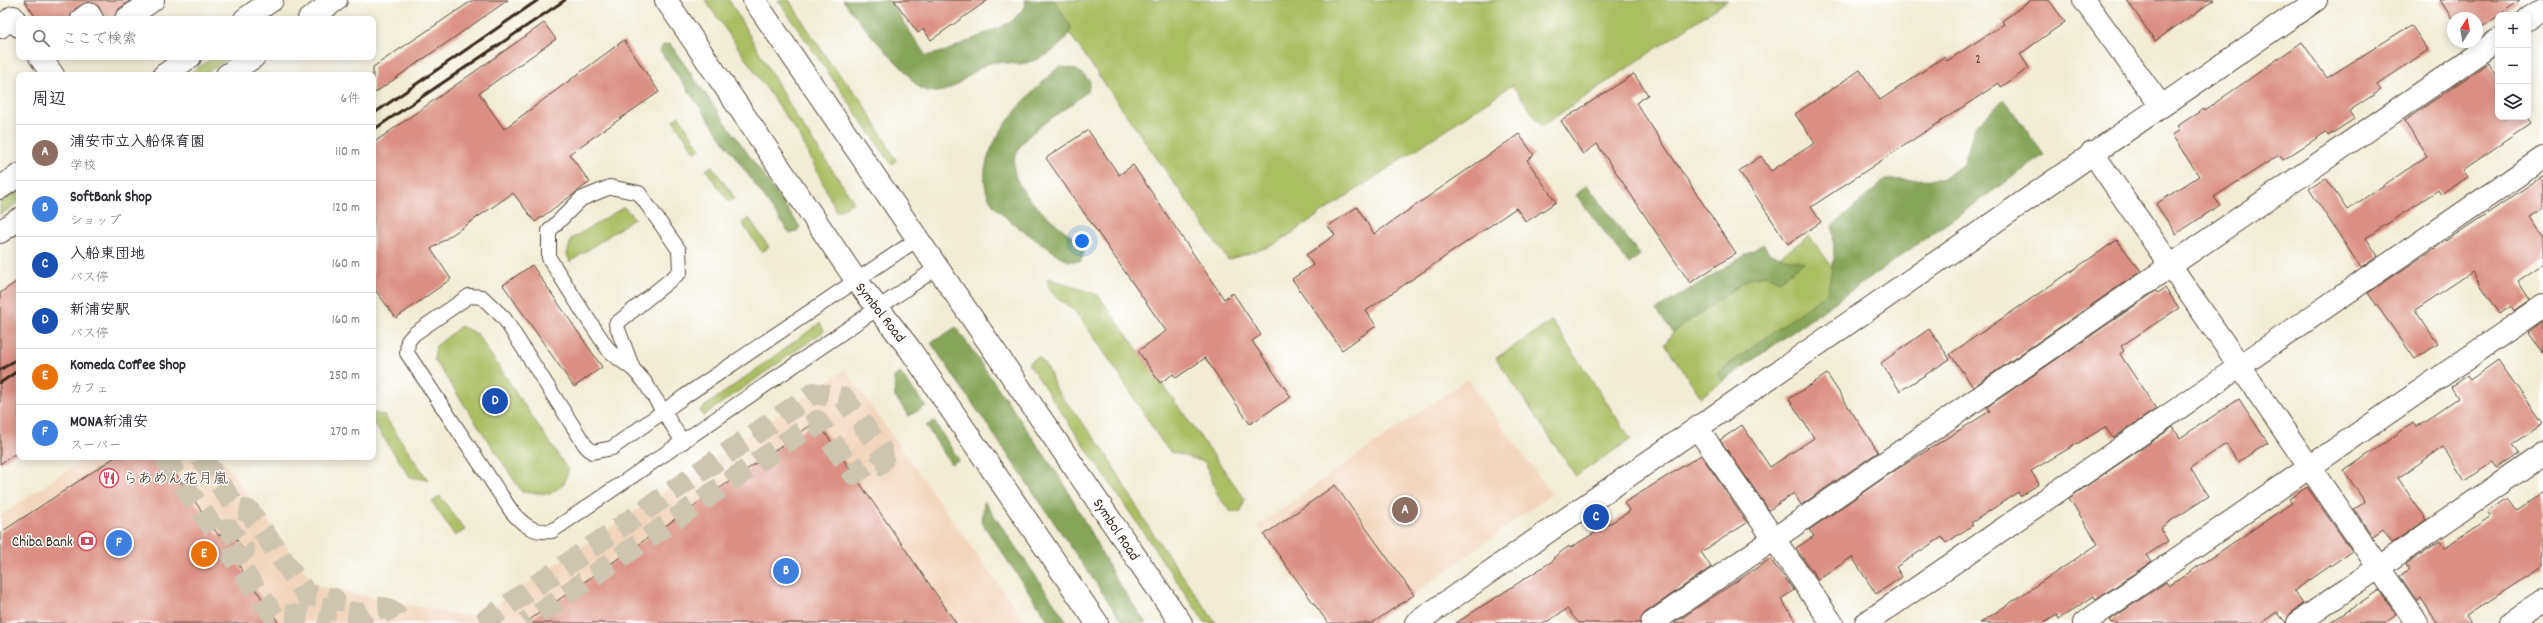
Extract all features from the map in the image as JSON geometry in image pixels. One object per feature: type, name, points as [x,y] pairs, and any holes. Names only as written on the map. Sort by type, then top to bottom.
[{"type":"street","points":[[130,16],[153,0]]},
{"type":"street","points":[[249,16],[272,0]]},
{"type":"street","points":[[313,16],[336,0]]},
{"type":"street","name":"Symbol Road","points":[[666,0],[856,280],[879,308],[1097,623]]},
{"type":"street","name":"Symbol Road","points":[[754,0],[919,238],[1180,623]]},
{"type":"street","points":[[2084,0],[2161,106]]},
{"type":"street","points":[[1416,623],[1698,429],[2092,152],[2316,0]]},
{"type":"street","points":[[2531,17],[2543,9]]},
{"type":"street","points":[[0,27],[13,18],[16,22]]},
{"type":"street","points":[[1652,623],[2495,42]]},
{"type":"street","points":[[42,60],[51,72]]},
{"type":"street","points":[[168,72],[186,60]]},
{"type":"street","points":[[232,72],[250,60]]},
{"type":"street","points":[[2092,152],[2169,266],[2417,623]]},
{"type":"street","points":[[1866,623],[2240,368],[2543,158]]},
{"type":"street","points":[[0,188],[16,177]]},
{"type":"street","points":[[0,232],[16,221]]},
{"type":"street","points":[[2084,623],[2543,306]]},
{"type":"street","points":[[1698,429],[1832,623]]},
{"type":"street","points":[[2298,623],[2543,454]]},
{"type":"street","points":[[2510,623],[2543,600]]},
{"type":"lane","points":[[633,369],[610,352],[549,258],[548,231],[581,199],[610,187],[639,193],[679,250],[680,272],[616,324],[633,369],[664,411],[683,442]]},
{"type":"lane","points":[[919,238],[612,448],[592,452],[585,445],[504,318],[482,297],[470,296],[414,334],[408,341],[407,353],[412,363],[512,512],[523,524],[539,533],[552,531],[938,267]]},
{"type":"shaded area","points":[[845,370],[1026,623],[0,623],[0,516],[82,460],[222,460],[316,586],[476,618]]},
{"type":"shaded area","points":[[1467,379],[1552,494],[1374,623],[1326,623],[1257,526]]},
{"type":"green space","points":[[705,0],[729,0],[798,119],[854,202],[837,212],[800,137]]},
{"type":"green space","points":[[778,0],[789,0],[830,63],[860,98],[896,160],[892,165]]},
{"type":"green space","points":[[843,0],[889,0],[926,56],[946,51],[1011,22],[1026,6],[1025,0],[1054,0],[1071,27],[1063,42],[1050,53],[1042,57],[1033,61],[1017,64],[993,62],[982,67],[950,88],[932,92],[920,88],[915,83],[872,37]]},
{"type":"green space","points":[[1046,0],[1456,0],[1458,2],[1461,0],[1728,0],[1542,126],[1512,85],[1274,245],[1228,260]]},
{"type":"green space","points":[[670,44],[800,227],[796,232],[790,234],[660,51],[663,45]]},
{"type":"green space","points":[[210,60],[226,60],[208,72],[192,72]]},
{"type":"green space","points":[[1059,67],[1076,70],[1083,74],[1090,81],[1088,91],[1032,133],[1018,149],[1014,165],[1017,180],[1026,195],[1081,245],[1084,253],[1081,261],[1069,261],[1059,256],[1017,226],[1001,214],[986,190],[985,171],[990,151],[1001,131],[1030,95]]},
{"type":"green space","points":[[2004,99],[2044,155],[1723,381],[1717,373],[1827,293],[1834,259],[1833,226],[1885,180],[1941,179],[1964,164],[1974,128]]},
{"type":"green space","points":[[679,116],[700,149],[695,152],[673,120]]},
{"type":"green space","points":[[712,166],[735,198],[729,202],[706,170]]},
{"type":"green space","points":[[1587,185],[1640,255],[1629,264],[1576,195]]},
{"type":"green space","points":[[16,191],[16,204],[0,215],[0,202]]},
{"type":"green space","points":[[624,207],[635,218],[570,262],[567,254],[571,239]]},
{"type":"green space","points":[[749,218],[769,247],[762,252],[742,223]]},
{"type":"green space","points":[[1809,236],[1850,290],[1701,397],[1665,344],[1673,332]]},
{"type":"green space","points":[[1763,244],[1772,255],[1804,262],[1779,281],[1766,275],[1750,278],[1673,332],[1656,310]]},
{"type":"green space","points":[[1048,278],[1098,295],[1245,499],[1241,512],[1231,512],[1218,496],[1205,462],[1171,452],[1162,442],[1110,361],[1077,314],[1054,295],[1049,285]]},
{"type":"green space","points":[[1552,321],[1631,439],[1576,476],[1496,358]]},
{"type":"green space","points":[[820,323],[824,331],[703,416],[700,410]]},
{"type":"green space","points":[[461,326],[477,334],[568,470],[564,484],[550,494],[522,492],[434,359],[436,346]]},
{"type":"green space","points":[[956,327],[1063,482],[1117,581],[1146,623],[1123,623],[931,343]]},
{"type":"green space","points":[[1039,357],[1049,370],[1055,388],[1103,449],[1151,531],[1216,623],[1205,623],[1028,363]]},
{"type":"green space","points":[[900,373],[926,406],[909,416],[895,397],[894,377]]},
{"type":"green space","points":[[376,414],[384,415],[428,480],[410,477],[376,426]]},
{"type":"green space","points":[[934,421],[959,460],[951,464],[926,426]]},
{"type":"green space","points":[[440,496],[465,530],[455,536],[432,502]]},
{"type":"green space","points":[[984,501],[1068,623],[1050,623],[982,523]]},
{"type":"building","points":[[24,0],[131,0],[119,9],[116,16],[103,16],[99,7],[89,2],[75,9],[72,16],[35,16]]},
{"type":"building","points":[[473,0],[508,0],[376,92],[376,72],[373,72],[373,67]]},
{"type":"building","points":[[894,0],[988,0],[931,40],[923,29],[918,33]]},
{"type":"building","points":[[2031,0],[2049,0],[2065,22],[2020,54],[2029,68],[2001,87],[1999,83],[1811,207],[1821,222],[1788,244],[1739,171],[1761,156],[1771,171],[1815,143],[1795,114],[1860,70],[1880,100],[1944,57],[1947,61],[2004,24],[2002,21]]},
{"type":"building","points":[[2127,0],[2214,0],[2155,41]]},
{"type":"building","points":[[2440,0],[2520,0],[2503,12],[2495,12],[2495,18],[2483,27],[2483,12],[2448,12]]},
{"type":"building","points":[[544,23],[556,39],[479,93],[504,129],[624,40],[659,92],[569,154],[590,182],[535,222],[513,193],[431,249],[451,279],[396,318],[376,291],[376,141]]},
{"type":"building","points":[[2411,25],[2428,50],[2377,85],[2381,90],[2349,111],[2354,119],[2328,136],[2326,132],[2283,160],[2279,155],[2214,197],[2220,205],[2176,234],[2156,204],[2199,176],[2172,135],[2180,130],[2177,126],[2204,109],[2205,110],[2302,42],[2327,78]]},
{"type":"building","points":[[2488,63],[2495,73],[2495,120],[2527,120],[2530,124],[2463,170],[2468,177],[2441,195],[2438,190],[2366,238],[2378,256],[2361,268],[2309,189],[2326,178],[2347,210],[2427,156],[2404,121]]},
{"type":"building","points":[[1634,74],[1648,95],[1636,103],[1736,253],[1690,283],[1597,144],[1583,154],[1561,121]]},
{"type":"building","points":[[1088,130],[1119,175],[1133,165],[1224,299],[1233,293],[1261,335],[1252,341],[1291,397],[1250,424],[1205,358],[1176,378],[1173,374],[1160,383],[1138,351],[1166,331],[1046,158]]},
{"type":"building","points":[[1519,134],[1534,155],[1527,160],[1556,202],[1526,222],[1516,208],[1366,311],[1376,326],[1342,350],[1292,279],[1313,265],[1306,255],[1335,235],[1328,226],[1357,207],[1374,234]]},
{"type":"building","points":[[2543,176],[2543,209],[2530,217],[2543,237],[2543,264],[2518,281],[2530,300],[2514,311],[2511,306],[2500,314],[2472,272],[2415,310],[2438,344],[2415,359],[2368,293]]},
{"type":"building","points":[[2117,240],[2141,271],[1973,387],[1950,354]]},
{"type":"building","points":[[532,265],[602,367],[574,387],[503,285]]},
{"type":"building","points":[[16,282],[16,453],[0,464],[0,293]]},
{"type":"building","points":[[2165,288],[2179,308],[2121,346],[2124,351],[2120,354],[2156,409],[2113,438],[2105,427],[2031,471],[2039,484],[2020,496],[2018,492],[1971,523],[1973,525],[1946,543],[1942,537],[1896,567],[1902,577],[1876,594],[1852,557],[1818,580],[1796,548],[1814,536],[1809,530],[1891,473],[1990,411],[1987,407],[2156,291],[2158,293]]},
{"type":"building","points":[[2543,321],[2543,354],[2528,332]]},
{"type":"building","points":[[1929,329],[1950,359],[1900,391],[1881,363]]},
{"type":"building","points":[[2498,360],[2543,424],[2512,444],[2518,454],[2497,468],[2493,462],[2465,481],[2443,447],[2398,478],[2426,520],[2392,543],[2383,530],[2373,537],[2354,509],[2365,502],[2344,471],[2413,423],[2416,427],[2458,398],[2451,387],[2467,376],[2470,380]]},
{"type":"building","points":[[1827,374],[1878,452],[1801,505],[1794,493],[1769,510],[1720,440],[1742,425],[1770,467],[1814,438],[1789,399]]},
{"type":"building","points":[[2239,399],[2268,443],[2238,462],[2226,444],[2190,468],[2209,496],[2160,528],[2168,541],[2147,555],[2152,561],[2096,600],[2094,596],[2059,619],[2057,615],[2044,623],[1980,623],[2098,544],[2069,498],[2173,427],[2180,438]]},
{"type":"building","points":[[817,421],[956,623],[525,623]]},
{"type":"building","points":[[1701,455],[1747,523],[1701,552],[1711,567],[1645,613],[1640,623],[1579,623],[1567,609],[1545,623],[1456,623],[1554,560],[1553,558],[1569,546],[1570,548],[1630,511],[1624,503]]},
{"type":"building","points":[[110,460],[166,460],[219,536],[229,529],[244,550],[233,557],[279,623],[0,623],[0,533]]},
{"type":"building","points":[[1335,485],[1414,595],[1372,623],[1328,623],[1264,535]]},
{"type":"building","points":[[2307,487],[2352,551],[2294,591],[2303,604],[2291,613],[2286,623],[2277,612],[2261,623],[2112,623],[2110,620],[2166,582],[2169,586],[2292,503],[2289,499]]},
{"type":"building","points":[[2543,492],[2543,566],[2466,616],[2471,623],[2437,623],[2421,598],[2417,601],[2400,576],[2409,569],[2406,564],[2440,541],[2444,548],[2491,516],[2488,512],[2508,498],[2517,510]]},
{"type":"building","points":[[1770,559],[1794,590],[1781,599],[1797,623],[1674,623]]},
{"type":"building","points":[[2379,590],[2396,615],[2385,623],[2330,623]]},
{"type":"tunnel","points":[[482,623],[814,393],[844,398],[882,451],[883,459],[879,465],[872,466],[868,464],[854,474],[817,421],[525,623]]},
{"type":"tunnel","points":[[166,460],[219,536],[229,529],[244,550],[233,557],[274,616],[303,616],[316,618],[330,623]]},
{"type":"tunnel","points":[[203,460],[237,509],[249,511],[307,595],[334,599],[332,609],[363,615],[373,609],[384,608],[394,613],[400,623]]},
{"type":"railway","points":[[376,112],[538,0]]},
{"type":"railway","points":[[376,128],[565,0]]},
{"type":"railway","points":[[0,370],[16,360]]},
{"type":"railway","points":[[0,383],[16,372]]},
{"type":"place","name":"新浦安駅","points":[[495,401]]},
{"type":"place","name":"らあめん花月嵐","points":[[109,478]]},
{"type":"place","name":"浦安市立入船保育園","points":[[1405,510]]},
{"type":"place","name":"入船東団地","points":[[1596,517]]},
{"type":"place","name":"Chiba Bank","points":[[87,541]]},
{"type":"place","name":"MONA新浦安","points":[[119,543]]},
{"type":"place","name":"Komeda Coffee Shop","points":[[204,554]]},
{"type":"place","name":"SoftBank Shop","points":[[786,571]]}]
